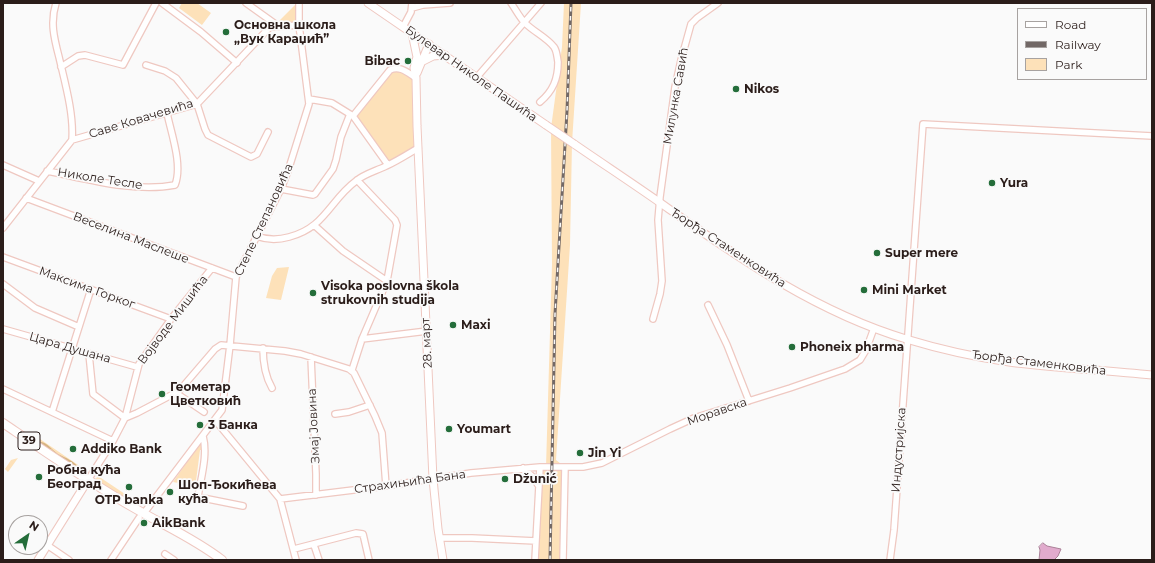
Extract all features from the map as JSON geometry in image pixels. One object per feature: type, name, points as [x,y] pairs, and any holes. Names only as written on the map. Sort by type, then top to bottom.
[{"type":"main road","name":"39","points":[[3,424],[142,516],[190,538],[222,560]]},
{"type":"street","points":[[3,228],[72,140],[72,123],[53,31],[53,14],[56,3]]},
{"type":"street","points":[[61,67],[78,56],[85,54],[123,65],[156,3]]},
{"type":"street","points":[[162,3],[201,32],[237,63]]},
{"type":"street","points":[[246,3],[274,23],[270,27]]},
{"type":"street","name":"Степе Степановића","points":[[216,420],[223,407],[236,277],[281,189],[308,110],[309,99],[299,25],[299,3]]},
{"type":"street","name":"Булевар Николе Пашића","points":[[368,3],[574,144]]},
{"type":"street","points":[[403,27],[412,6],[449,3]]},
{"type":"street","points":[[512,3],[525,23],[549,42],[555,48],[557,54],[558,69],[555,84],[548,95],[540,102]]},
{"type":"street","points":[[477,77],[541,3]]},
{"type":"street","name":"Милунка Савић","points":[[653,319],[662,280],[658,220],[675,88],[688,31],[691,24],[718,3]]},
{"type":"street","points":[[270,27],[299,25]]},
{"type":"street","name":"Саве Ковачевића","points":[[72,140],[197,104],[270,27]]},
{"type":"street","points":[[412,33],[419,59],[445,55]]},
{"type":"street","name":"28. март","points":[[429,44],[419,59],[416,78],[433,479],[439,538],[443,560]]},
{"type":"street","points":[[146,65],[172,75],[197,104],[207,134],[233,146],[249,157],[253,157],[257,154],[268,132]]},
{"type":"street","points":[[281,189],[313,195],[315,194],[332,169],[341,137],[352,115],[390,70],[395,67],[399,68],[416,78]]},
{"type":"street","points":[[309,99],[332,103],[352,115],[388,165]]},
{"type":"street","name":"Николе Тесле","points":[[47,171],[126,186],[147,187],[175,185],[177,178],[177,163],[166,113]]},
{"type":"street","name":"Индустријска","points":[[890,560],[894,530],[923,124],[1152,136]]},
{"type":"street","name":"Ђорђа Стаменковића","points":[[574,144],[730,251],[774,279],[874,328],[907,340],[958,353],[1008,362],[1152,375]]},
{"type":"street","points":[[256,236],[267,239],[283,239],[298,235],[314,226],[321,220],[345,191],[357,180],[418,148]]},
{"type":"street","points":[[3,165],[40,181]]},
{"type":"street","points":[[352,370],[362,340],[387,282],[397,228],[397,222],[357,180]]},
{"type":"street","name":"Веселина Маслеше","points":[[26,198],[236,277]]},
{"type":"street","points":[[314,226],[343,251],[387,282]]},
{"type":"street","name":"Максима Горког","points":[[3,257],[171,319]]},
{"type":"street","name":"Војводе Мишића","points":[[88,480],[113,441],[125,418],[137,367],[142,358],[212,268]]},
{"type":"street","points":[[3,284],[30,305],[79,327]]},
{"type":"street","points":[[52,412],[91,289]]},
{"type":"street","points":[[708,305],[727,345],[749,401]]},
{"type":"street","name":"Моравска","points":[[540,467],[589,466],[602,463],[670,428],[694,418],[845,369],[860,360],[866,350],[874,328]]},
{"type":"street","name":"Цара Душана","points":[[3,329],[137,367]]},
{"type":"street","points":[[362,340],[427,331]]},
{"type":"street","points":[[89,354],[93,394],[125,418],[137,414],[176,393],[215,349],[221,345],[285,351],[311,357],[352,370],[370,404],[382,433],[386,486]]},
{"type":"street","points":[[263,348],[265,369],[268,381],[272,388]]},
{"type":"street","name":"Змај Јовина","points":[[311,357],[316,495]]},
{"type":"street","points":[[3,389],[113,441]]},
{"type":"street","points":[[176,393],[204,412]]},
{"type":"street","points":[[336,414],[349,412],[370,404]]},
{"type":"street","points":[[111,560],[186,456],[216,420],[280,499],[296,560]]},
{"type":"street","points":[[203,436],[205,446],[198,497],[243,506]]},
{"type":"street","points":[[535,560],[540,467]]},
{"type":"street","name":"Страхињића Бана","points":[[280,499],[386,486],[471,473],[540,467]]},
{"type":"street","points":[[563,560],[565,467]]},
{"type":"street","points":[[523,468],[533,477],[539,487]]},
{"type":"street","points":[[48,543],[88,480]]},
{"type":"street","points":[[294,549],[356,533],[363,534],[369,560]]},
{"type":"street","points":[[439,538],[536,541]]},
{"type":"street","points":[[314,545],[318,560]]},
{"type":"street","points":[[48,546],[69,560]]},
{"type":"street","points":[[165,554],[174,560]]},
{"type":"green space","points":[[182,3],[197,3],[211,13],[202,25],[179,8]]},
{"type":"green space","points":[[564,3],[581,3],[572,143],[570,245],[556,460],[565,467],[563,560],[535,560],[541,467],[546,467],[552,264],[551,128],[562,47]]},
{"type":"green space","points":[[296,4],[296,22],[276,24]]},
{"type":"green space","points":[[395,67],[416,78],[418,148],[388,165],[353,116]]},
{"type":"green space","points":[[289,267],[281,300],[266,298],[272,276],[277,268]]},
{"type":"green space","points":[[40,439],[81,467],[79,471],[37,443]]},
{"type":"green space","points":[[199,445],[201,445],[202,450],[200,450],[195,489],[184,484],[173,482]]},
{"type":"green space","points":[[18,458],[8,472],[5,469],[11,460]]},
{"type":"green space","points":[[98,476],[140,504],[138,508],[94,481]]},
{"type":"shaded area","points":[[40,442],[45,443],[58,454],[72,462],[79,469],[58,457],[51,449],[48,450]]},
{"type":"shaded area","points":[[1043,543],[1047,546],[1061,549],[1058,556],[1054,560],[1039,560],[1039,547]]},
{"type":"railway","points":[[550,560],[555,314],[567,111],[571,3]]},
{"type":"place","name":"Основна школа „Вук Караџић”","points":[[226,32]]},
{"type":"place","name":"Bibac","points":[[408,61]]},
{"type":"place","name":"Nikos","points":[[736,89]]},
{"type":"place","name":"Yura","points":[[992,183]]},
{"type":"place","name":"Super mere","points":[[877,253]]},
{"type":"place","name":"Mini Market","points":[[864,290]]},
{"type":"place","name":"Visoka poslovna škola strukovnih studija","points":[[313,293]]},
{"type":"place","name":"Maxi","points":[[453,325]]},
{"type":"place","name":"Phoneix pharma","points":[[792,347]]},
{"type":"place","name":"Геометар Цветковић","points":[[162,394]]},
{"type":"place","name":"3 Банка","points":[[200,425]]},
{"type":"place","name":"Youmart","points":[[449,429]]},
{"type":"place","name":"Addiko Bank","points":[[73,449]]},
{"type":"place","name":"Jin Yi","points":[[580,453]]},
{"type":"place","name":"Робна кућа Београд","points":[[39,477]]},
{"type":"place","name":"Džunić","points":[[505,479]]},
{"type":"place","name":"OTP banka","points":[[129,487]]},
{"type":"place","name":"Шоп-Ђокићева кућа","points":[[170,492]]},
{"type":"place","name":"AikBank","points":[[144,523]]}]
